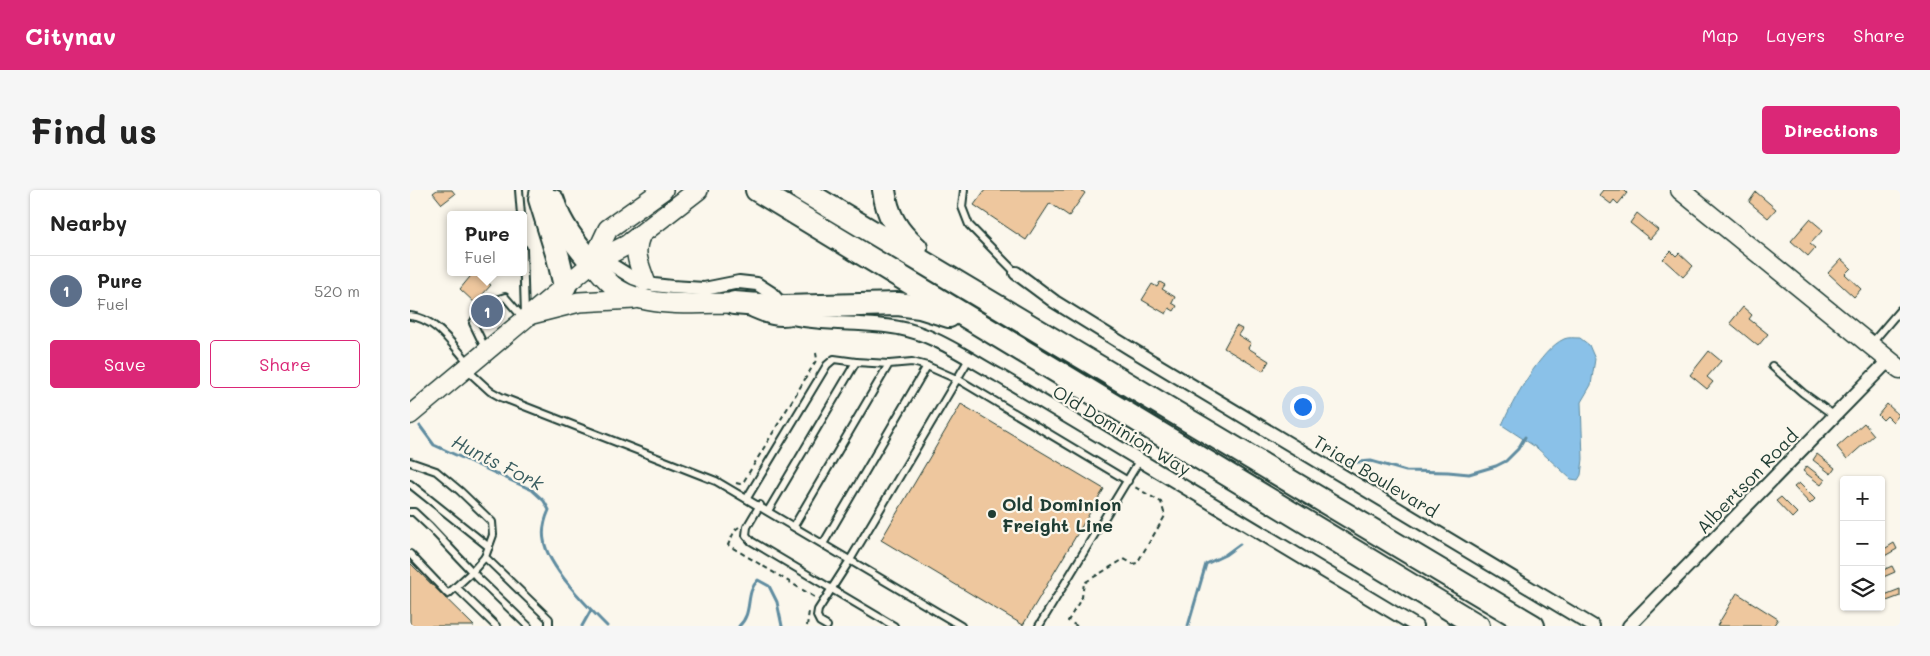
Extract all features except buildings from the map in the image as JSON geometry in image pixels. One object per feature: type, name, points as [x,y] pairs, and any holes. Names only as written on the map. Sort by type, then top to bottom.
[{"type":"highway","points":[[542,190],[540,199],[565,286]]},
{"type":"highway","points":[[551,190],[556,211],[571,238],[592,263]]},
{"type":"highway","points":[[757,190],[1478,626]]},
{"type":"highway","points":[[802,190],[1533,626]]},
{"type":"highway","points":[[884,190],[888,210],[901,234],[960,283]]},
{"type":"highway","points":[[734,303],[788,312],[898,304],[920,307],[950,316],[979,334],[1062,374]]},
{"type":"main road","points":[[592,263],[608,229],[663,190]]},
{"type":"main road","points":[[592,263],[627,245],[698,190]]},
{"type":"main road","points":[[640,236],[636,246],[636,260],[644,290]]},
{"type":"main road","points":[[592,263],[615,288],[644,290],[677,304],[734,303]]},
{"type":"main road","points":[[528,317],[579,302],[644,290]]},
{"type":"street","points":[[1680,190],[1895,365]]},
{"type":"street","points":[[410,415],[592,263]]},
{"type":"street","name":"Triad Boulevard","points":[[1016,273],[1055,302],[1131,349],[1593,626]]},
{"type":"street","points":[[644,290],[654,285],[704,288],[748,282],[764,287],[788,312]]},
{"type":"street","name":"Old Dominion Way","points":[[788,312],[806,322],[876,324],[901,328],[940,343],[1416,626]]},
{"type":"street","name":"Albertson Road","points":[[1629,626],[1835,416],[1895,365]]},
{"type":"lane","points":[[519,190],[521,211]]},
{"type":"lane","points":[[964,190],[962,208],[969,225],[1016,273]]},
{"type":"lane","points":[[525,276],[528,317]]},
{"type":"lane","points":[[486,352],[473,324],[479,312],[488,302],[505,297],[528,317]]},
{"type":"lane","points":[[1870,345],[1900,310]]},
{"type":"lane","points":[[410,316],[427,320],[437,328],[468,367],[490,390],[501,397],[716,481],[961,626]]},
{"type":"lane","points":[[828,626],[820,622],[817,616],[818,610],[850,560],[969,359]]},
{"type":"lane","points":[[746,498],[827,365],[834,360],[889,364],[912,362],[927,366],[960,381],[1127,482]]},
{"type":"lane","points":[[768,511],[856,362]]},
{"type":"lane","points":[[794,526],[889,364]]},
{"type":"lane","points":[[823,544],[927,366]]},
{"type":"lane","points":[[1772,366],[1803,393],[1835,416]]},
{"type":"lane","points":[[1040,626],[1139,461]]},
{"type":"lane","points":[[410,462],[436,471],[460,491],[492,522],[493,535],[485,557],[448,594],[410,554]]},
{"type":"lane","points":[[410,484],[489,547]]},
{"type":"lane","points":[[760,506],[747,527],[746,535],[751,541],[894,626]]},
{"type":"lane","points":[[410,512],[414,512],[430,527],[472,572],[528,626]]},
{"type":"lane","points":[[485,557],[549,619],[548,626]]},
{"type":"lane","points":[[456,587],[496,626]]},
{"type":"path","points":[[1077,626],[1068,621],[1082,596],[1084,583],[1124,559],[1133,564],[1137,563],[1165,516],[1161,502],[1127,482]]},
{"type":"water","points":[[1580,338],[1589,345],[1595,359],[1591,385],[1581,402],[1583,459],[1581,475],[1578,480],[1571,479],[1537,448],[1502,425],[1520,390],[1546,353],[1564,339]]},
{"type":"waterway","name":"Hunts Fork","points":[[420,426],[434,445],[532,490],[544,501],[549,510],[544,525],[544,540],[552,562],[570,586],[607,626]]},
{"type":"waterway","points":[[1346,463],[1371,461],[1406,471],[1469,474],[1506,461],[1518,449],[1525,437]]},
{"type":"waterway","points":[[1188,626],[1206,564],[1225,555],[1240,544]]},
{"type":"waterway","name":"Hunts Fork","points":[[739,626],[744,621],[751,591],[758,580],[769,586],[777,602],[782,626]]},
{"type":"waterway","points":[[582,626],[591,610]]},
{"type":"place","name":"Pure","points":[[487,311]]},
{"type":"place","name":"Old Dominion Freight Line","points":[[992,514]]}]
